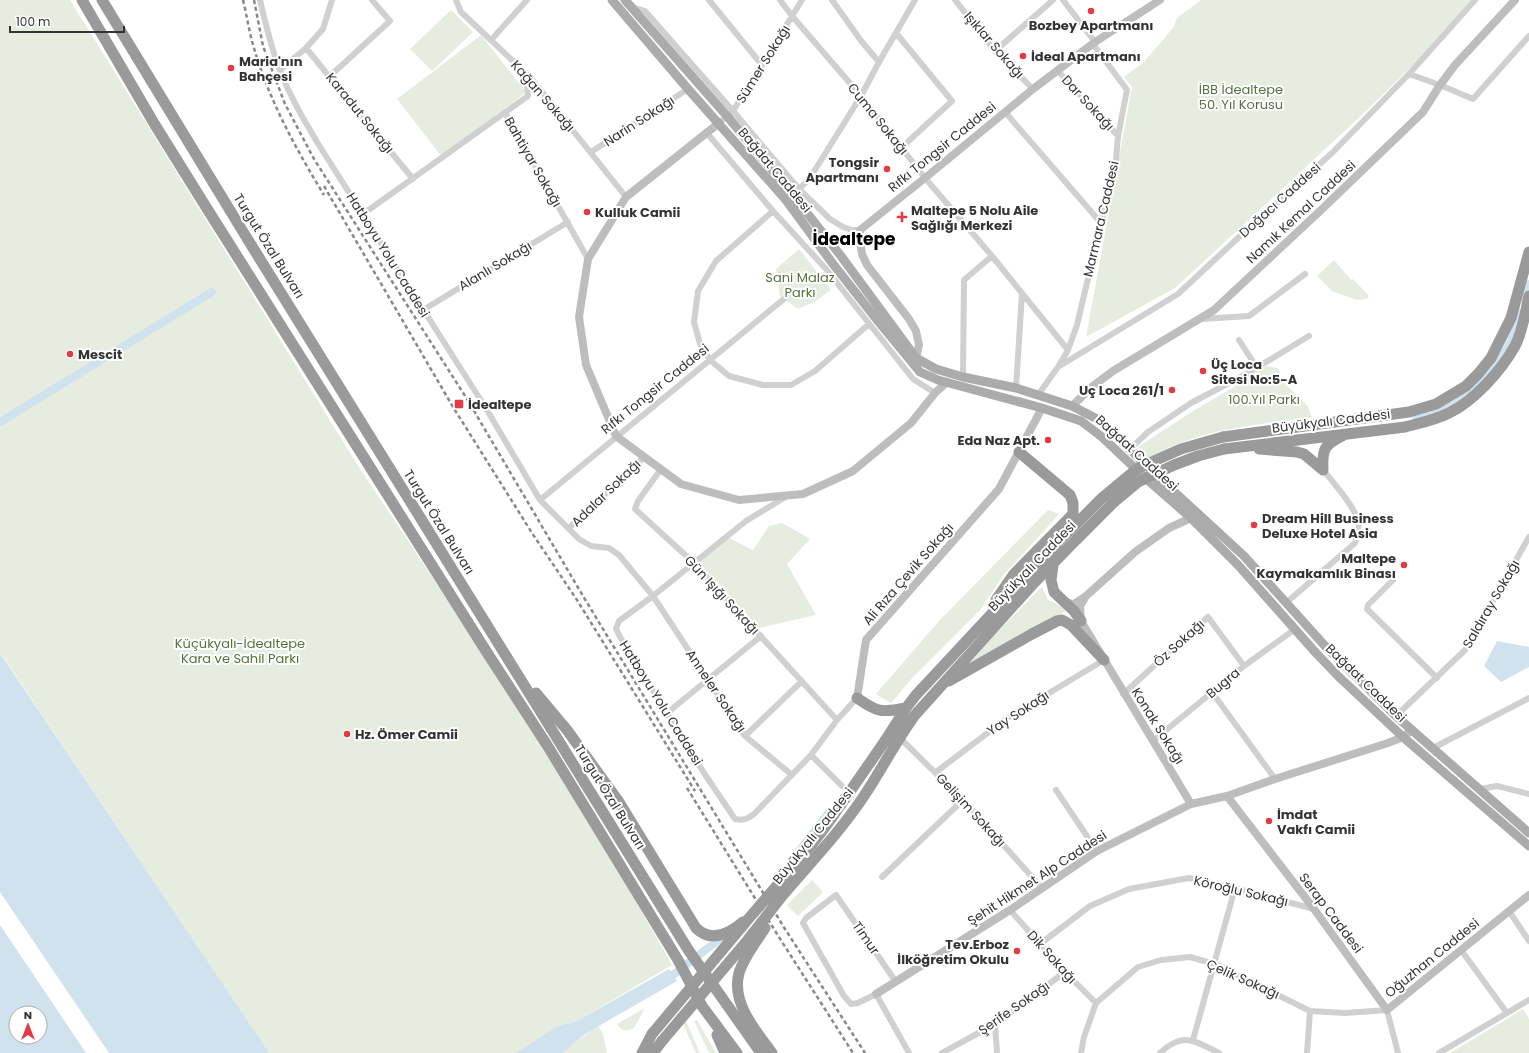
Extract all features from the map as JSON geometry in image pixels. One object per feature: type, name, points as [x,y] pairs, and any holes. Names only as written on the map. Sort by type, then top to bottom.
[{"type":"highway","name":"Turgut Özal Bulvarı","points":[[82,0],[185,174],[547,745],[678,960],[702,1006],[736,1053]]},
{"type":"highway","name":"Turgut Özal Bulvarı","points":[[102,0],[108,5],[249,241],[689,951],[761,1053]]},
{"type":"highway","name":"Büyükyalı Caddesi","points":[[653,1053],[747,941],[782,896],[842,826],[864,795],[906,708],[989,615],[1102,498],[1138,468],[1181,449],[1223,437],[1409,412],[1436,404],[1466,386],[1491,358],[1511,318],[1529,252]]},
{"type":"highway","name":"Büyükyalı Caddesi","points":[[750,917],[796,863],[889,745],[902,733],[915,715],[1033,584],[1114,502],[1138,482],[1186,460],[1224,449],[1405,426],[1432,420],[1450,413],[1493,377],[1515,346],[1523,324],[1529,296]]},
{"type":"highway","points":[[1323,470],[1323,451],[1330,442],[1348,433]]},
{"type":"highway","points":[[1224,449],[1297,452],[1304,454],[1323,470]]},
{"type":"highway","points":[[989,615],[999,595],[1014,574],[1073,514],[1073,503],[1070,495],[1019,452]]},
{"type":"highway","points":[[1052,565],[1051,585],[1054,592],[1067,604],[1081,621]]},
{"type":"highway","points":[[942,685],[1032,634],[1057,621],[1062,620],[1071,625],[1104,660]]},
{"type":"highway","points":[[510,662],[567,730],[619,802],[696,928],[701,933],[714,937],[733,930],[750,917]]},
{"type":"highway","points":[[857,698],[874,710],[888,712],[906,708]]},
{"type":"highway","points":[[772,1053],[742,1007],[738,993],[739,974],[744,962],[782,896]]},
{"type":"highway","points":[[642,1053],[652,1034],[750,917]]},
{"type":"highway","points":[[702,1006],[723,1046],[725,1053]]},
{"type":"main road","name":"Bağdat Caddesi","points":[[612,0],[786,200],[869,310],[920,372],[947,382],[1042,408],[1081,421],[1102,437],[1140,474],[1191,518],[1238,565],[1338,676],[1403,737],[1529,846]]},
{"type":"main road","name":"Bağdat Caddesi","points":[[628,3],[730,113],[841,256],[916,358],[936,369],[964,378],[1016,388],[1072,406],[1101,421],[1244,556],[1326,647],[1396,716],[1529,833]]},
{"type":"street","name":"Hatboyu Yolu Caddesi","points":[[260,0],[268,36],[280,70],[292,99],[317,142],[487,410],[540,500],[569,528]]},
{"type":"street","points":[[280,70],[306,48],[323,29],[332,0]]},
{"type":"street","name":"Kağan Sokağı","points":[[456,0],[461,12],[526,74],[591,152],[626,197]]},
{"type":"street","points":[[491,40],[527,0]]},
{"type":"street","points":[[709,0],[762,65]]},
{"type":"street","name":"Cuma Sokağı","points":[[780,0],[861,96],[925,178],[992,256],[1068,350]]},
{"type":"street","name":"Sümer Sokağı","points":[[718,123],[730,113],[802,0]]},
{"type":"street","points":[[832,0],[878,62]]},
{"type":"street","points":[[799,189],[810,178],[861,96],[878,62],[915,0]]},
{"type":"street","name":"Işıklar Sokağı","points":[[955,0],[995,51],[1033,89]]},
{"type":"street","points":[[995,51],[1053,0]]},
{"type":"street","name":"Marmara Caddesi","points":[[1038,395],[1068,350],[1076,324],[1116,160],[1118,136],[1127,90],[1063,0]]},
{"type":"street","name":"Rıfkı Tongsir Caddesi","points":[[860,230],[1057,70],[1094,43],[1160,0]]},
{"type":"street","name":"Doğacı Caddesi","points":[[1058,367],[1178,294],[1332,153],[1409,74],[1475,0]]},
{"type":"street","name":"Namık Kemal Caddesi","points":[[1072,406],[1093,386],[1113,371],[1214,310],[1423,112],[1455,65],[1515,0]]},
{"type":"street","points":[[330,76],[390,21],[376,1]]},
{"type":"street","points":[[628,3],[645,11],[730,113],[799,189],[830,219],[843,227],[852,230],[860,230],[862,254],[867,265],[909,319],[916,331],[919,345],[916,358]]},
{"type":"street","points":[[638,31],[646,24]]},
{"type":"street","points":[[896,33],[952,100],[901,148]]},
{"type":"street","points":[[1409,74],[1473,99],[1529,36]]},
{"type":"street","name":"Karadut Sokağı","points":[[306,48],[413,179]]},
{"type":"street","name":"Dar Sokağı","points":[[1057,70],[1118,136]]},
{"type":"street","points":[[505,112],[528,96],[526,74]]},
{"type":"street","name":"Narin Sokağı","points":[[591,152],[688,89]]},
{"type":"street","name":"Bahtiyar Sokağı","points":[[363,214],[505,112],[588,258]]},
{"type":"street","points":[[1005,112],[1101,223]]},
{"type":"street","points":[[718,123],[626,197],[588,258],[579,317],[586,365],[616,436],[681,484],[739,500],[803,494],[853,471],[911,423],[935,393],[947,382]]},
{"type":"street","points":[[706,132],[773,211],[826,269],[913,379],[935,393]]},
{"type":"street","points":[[773,211],[716,261],[698,291],[694,322],[700,344],[710,360],[729,376],[763,385],[791,385],[815,371],[869,324]]},
{"type":"street","name":"Alanlı Sokağı","points":[[423,310],[568,222]]},
{"type":"street","points":[[964,378],[964,280],[992,256]]},
{"type":"street","points":[[1198,319],[1249,316],[1305,274]]},
{"type":"street","points":[[1016,388],[1022,293]]},
{"type":"street","name":"Rıfkı Tongsir Caddesi","points":[[540,500],[785,298]]},
{"type":"street","points":[[1130,449],[1148,432],[1191,403],[1257,368],[1309,336]]},
{"type":"street","points":[[1239,340],[1257,368]]},
{"type":"street","name":"Ali Rıza Çevik Sokağı","points":[[857,698],[866,640],[999,489],[1042,408]]},
{"type":"street","name":"Adalar Sokağı","points":[[569,528],[644,457]]},
{"type":"street","name":"Gün Işığı Sokağı","points":[[661,469],[638,501],[635,509],[693,562],[837,720]]},
{"type":"street","points":[[1286,603],[1355,543],[1358,533],[1358,521],[1355,512],[1323,470]]},
{"type":"street","points":[[653,596],[693,562],[746,521],[789,496]]},
{"type":"street","points":[[1067,604],[1074,604],[1086,596],[1135,552],[1169,528],[1191,518]]},
{"type":"street","name":"Anneler Sokağı","points":[[569,528],[579,539],[591,546],[609,548],[619,555],[653,596],[745,736],[792,775]]},
{"type":"street","name":"Saldıray Sokağı","points":[[1396,716],[1465,650],[1529,537]]},
{"type":"street","points":[[1394,580],[1368,605],[1367,608],[1436,678]]},
{"type":"street","name":"Hatboyu Yolu Caddesi","points":[[653,596],[619,621],[616,629],[704,773],[735,819],[747,819],[792,775]]},
{"type":"street","points":[[1081,621],[1080,606],[1086,596]]},
{"type":"street","name":"Öz Sokağı","points":[[1123,694],[1208,617],[1244,666]]},
{"type":"street","name":"Konak Sokağı","points":[[1081,621],[1123,694],[1154,740],[1191,804]]},
{"type":"street","name":"Bugra","points":[[1154,740],[1244,666],[1295,629]]},
{"type":"street","points":[[667,713],[761,636]]},
{"type":"street","name":"Yay Sokağı","points":[[936,772],[1006,719],[1104,660]]},
{"type":"street","points":[[745,736],[802,680]]},
{"type":"street","points":[[1212,692],[1275,779]]},
{"type":"street","points":[[792,775],[811,755],[837,720],[857,698]]},
{"type":"street","points":[[1433,748],[1529,698]]},
{"type":"street","name":"Şehit Hikmet Alp Caddesi","points":[[844,996],[851,1004],[876,994],[1010,910],[1097,851],[1191,804],[1227,796],[1363,751],[1403,737],[1412,730]]},
{"type":"street","name":"Gelişim Sokağı","points":[[902,733],[903,741],[963,800],[1042,888]]},
{"type":"street","points":[[811,755],[842,786]]},
{"type":"street","points":[[1480,789],[1497,786],[1529,794]]},
{"type":"street","points":[[1056,790],[1097,851]]},
{"type":"street","name":"Serap Caddesi","points":[[1227,796],[1314,909],[1387,1010],[1398,1053]]},
{"type":"street","points":[[882,877],[963,800]]},
{"type":"street","name":"Köroğlu Sokağı","points":[[1040,944],[1090,906],[1129,889],[1189,878],[1235,888],[1314,909]]},
{"type":"street","points":[[1193,1040],[1235,888]]},
{"type":"street","name":"Timur","points":[[844,996],[803,923],[806,918],[836,895],[896,982]]},
{"type":"street","name":"Oğuzhan Caddesi","points":[[1310,1011],[1345,1013],[1387,1010],[1529,895]]},
{"type":"street","name":"Dik Sokağı","points":[[1010,910],[1065,972],[1096,1003]]},
{"type":"street","points":[[1509,911],[1529,941]]},
{"type":"street","points":[[1461,950],[1508,1013]]},
{"type":"street","name":"Çelik Sokağı","points":[[1081,1053],[1084,1037],[1096,1003],[1138,967],[1151,962],[1176,958],[1190,958],[1214,964],[1310,1011]]},
{"type":"street","name":"Şerife Sokağı","points":[[942,1053],[995,1024],[1065,972]]},
{"type":"street","points":[[876,994],[909,1053]]},
{"type":"street","points":[[1439,1053],[1529,1000]]},
{"type":"street","points":[[1307,1053],[1310,1011]]},
{"type":"street","points":[[995,1024],[998,1053]]},
{"type":"street","points":[[1160,1053],[1168,1045],[1179,1041],[1193,1040],[1220,1053]]},
{"type":"green space","name":"Küçükyalı-İdealtepe Kara ve Sahil Parkı","points":[[0,0],[70,0],[360,469],[521,710],[637,903],[672,965],[575,1022],[559,1026],[515,1053],[268,1053],[0,652]]},
{"type":"green space","name":"İBB İdealtepe 50. Yıl Korusu","points":[[1201,0],[1471,0],[1414,64],[1364,113],[1175,288],[1086,337],[1132,87],[1124,77],[1144,62],[1173,28],[1177,18]]},
{"type":"green space","points":[[451,10],[473,32],[432,71],[410,49]]},
{"type":"green space","points":[[481,35],[526,92],[442,157],[397,99]]},
{"type":"green space","name":"Sani Malaz Parkı","points":[[799,249],[831,290],[814,302],[798,309],[780,296],[776,269]]},
{"type":"green space","points":[[1334,260],[1351,280],[1353,279],[1369,296],[1367,299],[1357,300],[1332,291],[1317,276]]},
{"type":"green space","name":"100.Yıl Parkı","points":[[1266,366],[1278,368],[1284,383],[1307,405],[1312,417],[1256,425],[1201,436],[1187,440],[1147,458],[1138,447],[1193,411],[1251,377]]},
{"type":"green space","points":[[1048,510],[1059,514],[1002,577],[981,609],[914,676],[891,703],[876,694],[939,621]]},
{"type":"green space","points":[[782,523],[810,539],[787,564],[816,615],[759,628],[699,562],[729,538],[753,550],[769,526]]},
{"type":"green space","points":[[1042,587],[1048,600],[1066,611],[957,672]]},
{"type":"green space","points":[[812,880],[823,892],[798,916],[787,905]]},
{"type":"green space","points":[[645,1008],[634,1028],[624,1030],[617,1024]]},
{"type":"green space","points":[[1523,1009],[1529,1019],[1529,1053],[1450,1053]]},
{"type":"green space","points":[[697,1020],[716,1053],[709,1053],[694,1021]]},
{"type":"green space","points":[[686,1021],[700,1053],[696,1053],[683,1024]]},
{"type":"green space","points":[[598,1025],[603,1034],[607,1053],[561,1053]]},
{"type":"water","points":[[1497,641],[1529,647],[1529,667],[1501,682],[1484,666]]},
{"type":"water","points":[[0,653],[269,1053],[0,1053]]},
{"type":"water","points":[[669,969],[677,981],[585,1034],[562,1053],[515,1053],[558,1026],[575,1022]]},
{"type":"pier","points":[[0,892],[109,1053],[86,1053],[0,925]]},
{"type":"waterway","points":[[1524,300],[1529,284]]},
{"type":"waterway","points":[[0,422],[212,292]]},
{"type":"waterway","points":[[1416,417],[1463,399],[1495,369],[1510,343],[1521,313]]},
{"type":"waterway","points":[[793,859],[830,811]]},
{"type":"waterway","points":[[673,975],[726,934]]},
{"type":"railway","points":[[243,0],[252,42],[267,86],[284,124],[324,195]]},
{"type":"railway","points":[[254,0],[263,46],[285,104],[314,159],[467,399],[583,596],[785,929],[865,1053]]},
{"type":"railway","points":[[324,186],[453,407],[532,533],[577,600],[695,791]]},
{"type":"railway","points":[[687,788],[777,934],[853,1053]]},
{"type":"place","name":"Bozbey Apartmanı","points":[[1091,11]]},
{"type":"place","name":"İdeal Apartmanı","points":[[1023,56]]},
{"type":"place","name":"Maria'nın Bahçesi","points":[[231,68]]},
{"type":"place","name":"Tongsir Apartmanı","points":[[887,169]]},
{"type":"place","name":"Kulluk Camii","points":[[587,212]]},
{"type":"place","name":"Maltepe 5 Nolu Aile Sağlığı Merkezi","points":[[902,217]]},
{"type":"place","name":"Mescit","points":[[70,354]]},
{"type":"place","name":"Üç Loca Sitesi No:5-A","points":[[1203,371]]},
{"type":"place","name":"Uç Loca 261/1","points":[[1172,390]]},
{"type":"place","name":"İdealtepe","points":[[459,404]]},
{"type":"place","name":"Eda Naz Apt.","points":[[1048,440]]},
{"type":"place","name":"Dream Hill Business Deluxe Hotel Asia","points":[[1254,525]]},
{"type":"place","name":"Maltepe Kaymakamlık Binası","points":[[1404,565]]},
{"type":"place","name":"Hz. Ömer Camii","points":[[347,734]]},
{"type":"place","name":"İmdat Vakfı Camii","points":[[1269,821]]},
{"type":"place","name":"Tev.Erboz İlköğretim Okulu","points":[[1017,951]]},
{"type":"district","name":"İdealtepe","points":[[854,239]]}]
